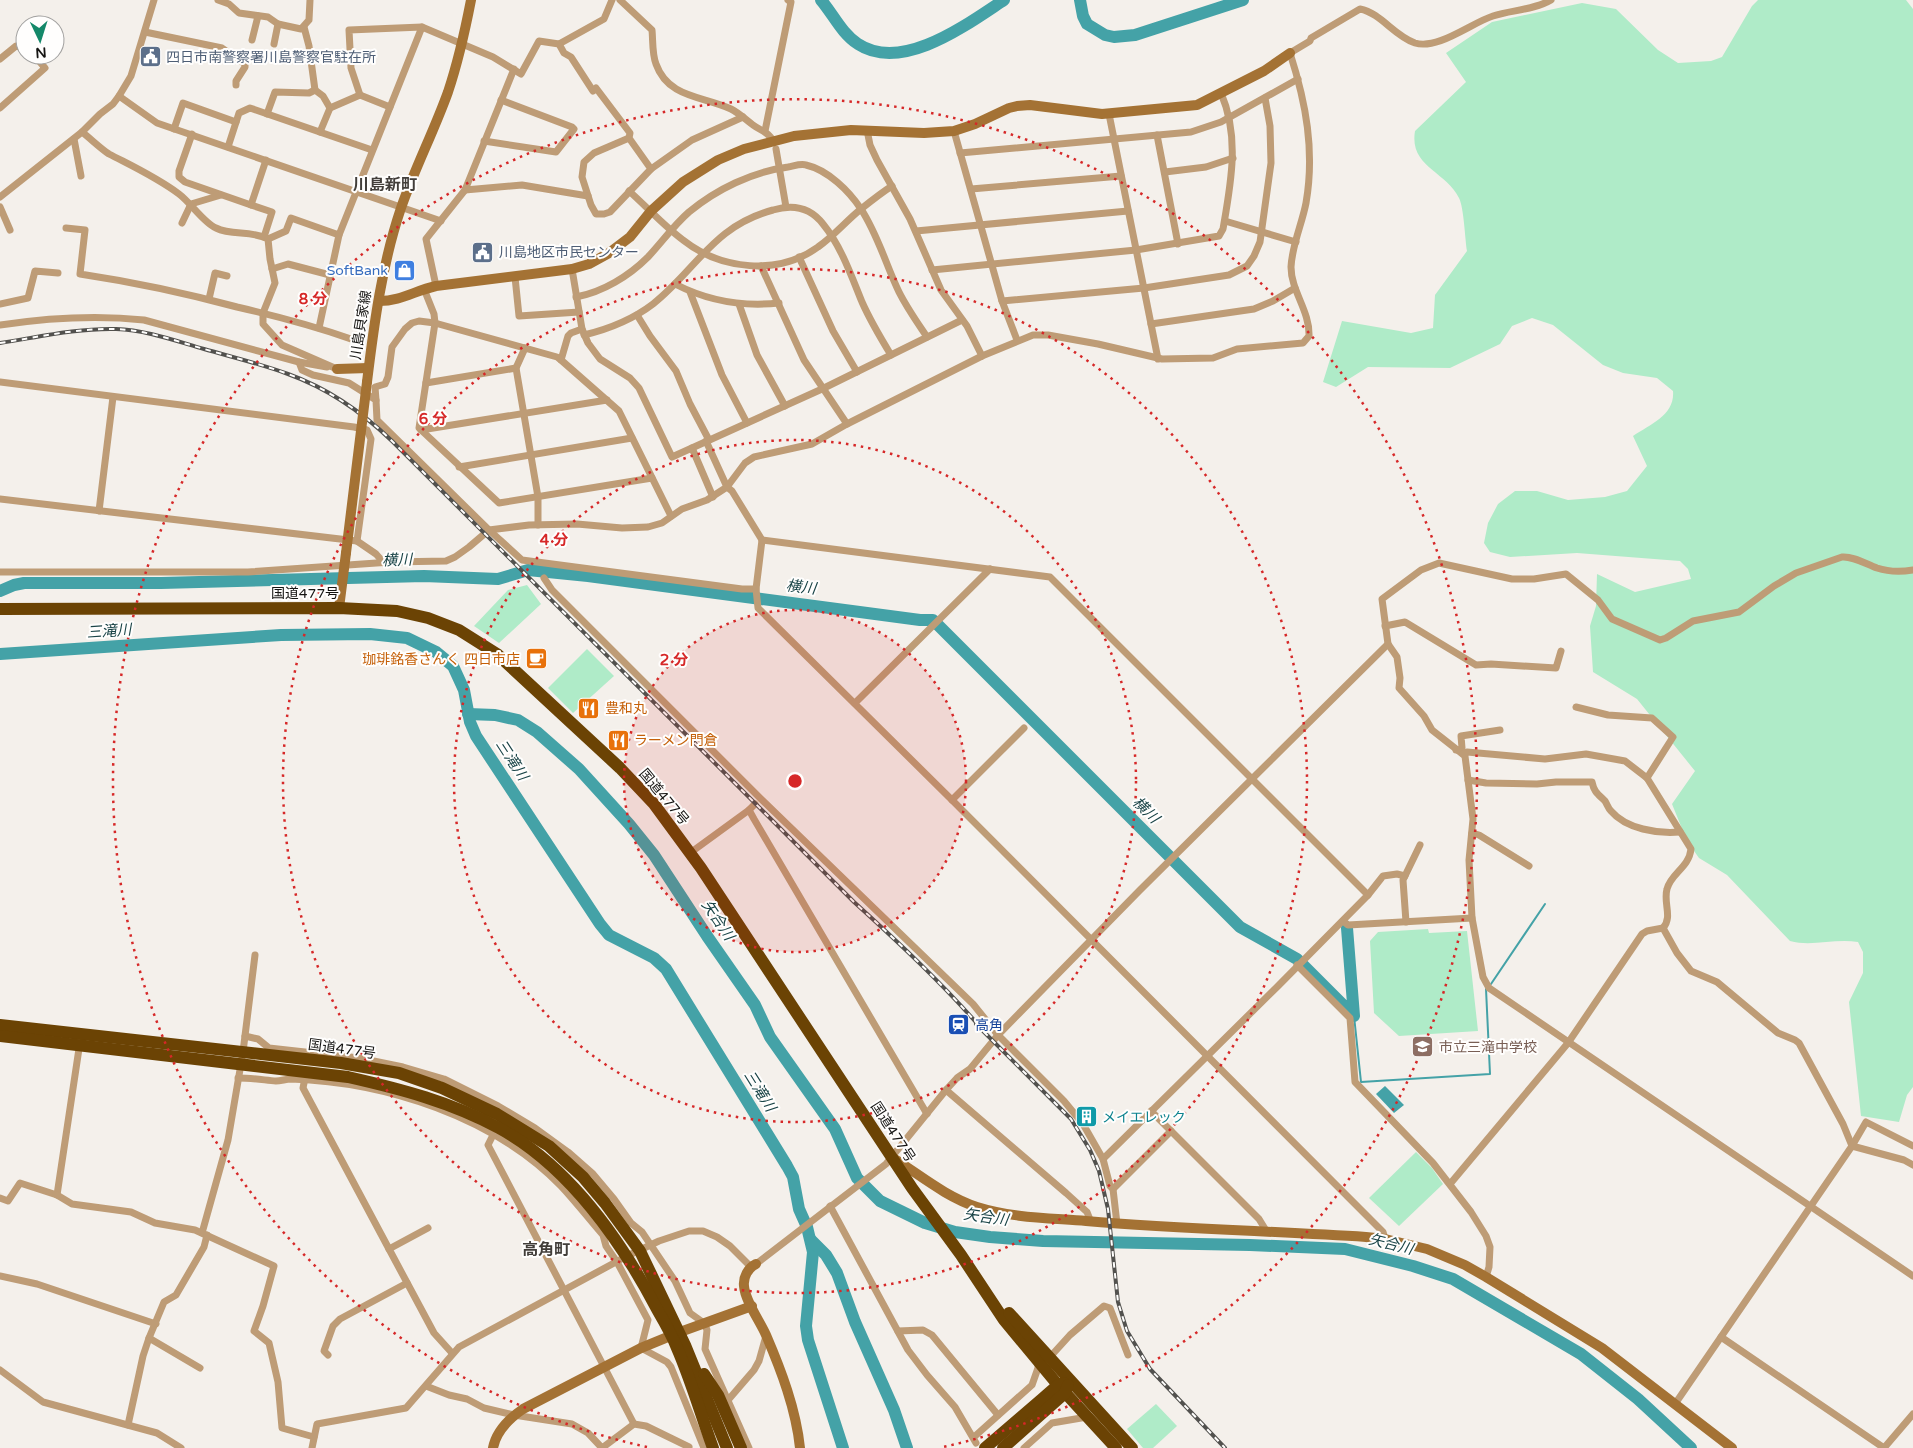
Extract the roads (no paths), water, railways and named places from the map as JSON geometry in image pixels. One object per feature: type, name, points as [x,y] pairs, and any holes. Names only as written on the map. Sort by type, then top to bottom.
[{"type":"highway","name":"国道477号","points":[[0,609],[340,608],[397,611],[428,618],[459,630],[497,654],[620,768],[654,804],[690,852],[889,1161],[912,1188],[961,1255],[1010,1314],[1086,1417],[1116,1448]]},
{"type":"highway","name":"国道477号","points":[[0,1025],[81,1040]]},
{"type":"highway","name":"国道477号","points":[[0,1036],[81,1040],[242,1058],[341,1063],[399,1073],[442,1088],[497,1114],[549,1146],[583,1178],[606,1203],[640,1251],[675,1334],[677,1348],[713,1448]]},
{"type":"highway","name":"国道477号","points":[[242,1058],[306,1076],[348,1077],[400,1088],[452,1106],[499,1128],[523,1143],[574,1188],[596,1214],[622,1259],[639,1273],[675,1334],[686,1345],[727,1448]]},
{"type":"highway","points":[[686,1345],[718,1395],[740,1448]]},
{"type":"highway","name":"国道477号","points":[[1064,1386],[1132,1448]]},
{"type":"highway","points":[[978,1443],[1064,1386]]},
{"type":"highway","points":[[1003,1448],[1064,1386]]},
{"type":"street","points":[[0,197],[74,139],[120,96],[131,76],[154,0]]},
{"type":"street","points":[[218,0],[229,4],[239,13],[270,18],[278,24],[301,29],[309,20],[310,0]]},
{"type":"street","name":"川島貝家線","points":[[340,608],[368,368],[378,301],[388,254],[401,208],[447,93],[462,43],[471,0]]},
{"type":"street","points":[[360,95],[351,68],[348,28],[422,28],[493,56],[521,74],[539,41],[560,44],[604,19],[612,0]]},
{"type":"street","points":[[620,0],[652,30],[655,63],[662,76],[673,88],[689,96],[726,107],[770,135],[774,145],[786,207]]},
{"type":"street","points":[[765,131],[791,2],[788,0]]},
{"type":"street","points":[[378,301],[393,301],[436,286],[572,269],[598,260],[621,245],[670,191],[699,171],[730,154],[774,145],[816,133],[867,130],[924,133],[954,132],[1017,106],[1030,105],[1109,114],[1197,105],[1264,71],[1317,34],[1360,9],[1368,11],[1408,40],[1416,44],[1429,44],[1447,38],[1478,21],[1551,0]]},
{"type":"street","points":[[252,40],[258,16]]},
{"type":"street","points":[[274,44],[278,24]]},
{"type":"street","points":[[304,27],[310,46],[316,90],[323,96],[330,108]]},
{"type":"street","points":[[319,328],[339,235],[422,28]]},
{"type":"street","points":[[144,32],[222,48],[245,64],[236,84]]},
{"type":"street","points":[[560,44],[564,53],[571,57],[593,91],[596,88],[618,116],[630,134],[629,138],[651,169]]},
{"type":"street","points":[[0,59],[15,47]]},
{"type":"street","points":[[0,572],[248,572],[446,561],[469,547],[489,530],[538,525],[577,524],[622,528],[648,527],[662,523],[682,509],[713,497],[727,487],[745,463],[754,457],[812,444],[847,424],[982,356],[1033,335],[1048,335],[1098,344],[1158,359],[1213,358],[1237,350],[1305,342],[1309,334],[1307,316],[1295,288],[1291,268],[1305,204],[1310,162],[1307,116],[1290,53]]},
{"type":"street","points":[[0,108],[45,68],[42,65]]},
{"type":"street","points":[[436,286],[426,238],[465,190],[514,69]]},
{"type":"street","points":[[960,153],[1201,130],[1230,118],[1298,79]]},
{"type":"street","points":[[267,114],[275,92],[309,94],[316,90]]},
{"type":"street","points":[[932,270],[1136,250],[1219,236],[1225,222],[1233,158],[1230,118],[1221,93]]},
{"type":"street","points":[[320,132],[330,108],[360,95],[390,106]]},
{"type":"street","points":[[120,96],[157,123],[441,221]]},
{"type":"street","points":[[1002,301],[1144,288],[1235,272],[1247,266],[1254,256],[1261,232],[1271,163],[1272,144],[1265,98]]},
{"type":"street","points":[[484,141],[556,152],[574,129],[501,100]]},
{"type":"street","points":[[174,129],[183,103],[236,122]]},
{"type":"street","points":[[228,146],[240,113],[250,108],[372,150]]},
{"type":"street","points":[[1109,114],[1158,359]]},
{"type":"street","points":[[629,138],[591,155],[584,162],[582,177],[596,214],[610,212],[651,169],[692,140],[743,117]]},
{"type":"street","points":[[867,130],[870,145],[916,232],[941,290],[962,320],[982,356]]},
{"type":"street","points":[[82,132],[108,153],[148,172],[191,204],[211,226],[217,229],[226,232],[249,233],[266,238],[286,231],[291,218],[339,235]]},
{"type":"street","points":[[954,132],[1002,301],[1017,340]]},
{"type":"street","points":[[192,134],[179,171],[180,177],[185,182],[272,212],[266,238],[275,286],[263,313],[263,324],[282,345],[337,368]]},
{"type":"street","points":[[1157,135],[1178,244]]},
{"type":"street","points":[[74,139],[81,176]]},
{"type":"street","points":[[1165,172],[1206,167],[1233,158]]},
{"type":"street","points":[[251,205],[266,160]]},
{"type":"street","points":[[576,297],[602,288],[627,274],[647,257],[690,212],[722,189],[747,178],[779,168],[804,164],[817,168],[844,189],[861,209],[880,246],[904,301],[926,337]]},
{"type":"street","points":[[971,189],[1121,176]]},
{"type":"street","points":[[465,190],[522,185],[588,196]]},
{"type":"street","points":[[629,191],[683,241],[703,253],[735,264],[761,266],[799,257],[817,248],[861,209],[892,186]]},
{"type":"street","points":[[182,223],[191,204],[221,195]]},
{"type":"street","points":[[561,360],[568,336],[571,333],[611,327],[637,315],[651,306],[675,284],[723,233],[745,219],[764,212],[794,206],[811,212],[823,223],[832,236],[869,317],[891,355]]},
{"type":"street","points":[[0,207],[10,230]]},
{"type":"street","points":[[916,232],[1128,211]]},
{"type":"street","points":[[1225,222],[1296,242]]},
{"type":"street","points":[[66,228],[85,230],[80,274],[123,280],[209,299],[319,328],[351,340]]},
{"type":"street","points":[[799,257],[838,342],[857,372]]},
{"type":"street","points":[[272,269],[288,264],[330,275]]},
{"type":"street","points":[[761,266],[804,360],[847,424]]},
{"type":"street","points":[[572,269],[583,332],[588,343],[600,359],[630,378],[639,388],[672,457],[822,389],[962,320]]},
{"type":"street","points":[[0,304],[28,298],[35,271],[58,273]]},
{"type":"street","points":[[209,299],[215,272],[227,276]]},
{"type":"street","points":[[515,277],[520,316],[579,312]]},
{"type":"street","points":[[675,284],[690,292],[739,304],[779,303]]},
{"type":"street","points":[[1151,324],[1254,309],[1273,301],[1295,288]]},
{"type":"street","points":[[424,289],[434,314],[435,323],[419,428],[499,503],[652,478]]},
{"type":"street","points":[[690,292],[722,375],[747,423]]},
{"type":"street","points":[[739,304],[757,355],[786,406]]},
{"type":"street","points":[[637,315],[676,371],[708,440],[727,487],[732,491],[762,540],[756,589],[758,608],[1383,1232],[1385,1240]]},
{"type":"street","points":[[0,325],[59,319],[123,318],[144,320],[299,362],[337,368],[368,368]]},
{"type":"street","points":[[671,516],[619,411],[557,357],[435,323],[419,321],[412,323],[392,346],[388,377],[385,384],[375,388],[377,420],[522,560],[756,589]]},
{"type":"street","points":[[525,348],[516,368],[538,497],[538,525]]},
{"type":"street","points":[[299,362],[302,370],[313,375],[349,383],[376,400]]},
{"type":"street","points":[[426,383],[516,368]]},
{"type":"street","points":[[0,382],[367,430],[371,439],[357,542]]},
{"type":"street","points":[[100,511],[113,397]]},
{"type":"street","points":[[421,430],[607,400]]},
{"type":"street","points":[[459,467],[632,438]]},
{"type":"street","points":[[692,448],[713,497]]},
{"type":"street","points":[[0,499],[357,542],[376,554],[384,563]]},
{"type":"street","points":[[762,540],[1050,577],[1368,894]]},
{"type":"street","points":[[1913,570],[1900,572],[1885,571],[1849,557],[1842,557],[1796,573],[1774,586],[1739,612],[1693,621],[1660,640],[1612,619],[1598,600],[1566,574],[1526,580],[1512,579],[1439,563],[1421,570],[1382,599],[1388,644],[1397,657],[1400,678],[1399,688],[1424,716],[1432,730],[1465,756],[1472,819],[1469,860],[1472,918],[1483,977],[1488,988],[1913,1276]]},
{"type":"street","points":[[855,703],[990,569]]},
{"type":"street","points":[[544,578],[552,590],[747,785],[973,1004],[998,1035],[1043,1078],[1074,1112],[1103,1159],[1110,1186],[1113,1189],[1117,1224]]},
{"type":"street","points":[[1386,626],[1405,622],[1476,665],[1490,664],[1556,668],[1561,651]]},
{"type":"street","points":[[800,1448],[793,1409],[766,1336],[744,1287],[744,1277],[753,1265],[889,1161],[946,1090],[970,1068],[998,1035],[1091,939],[1388,644]]},
{"type":"street","points":[[1576,707],[1608,716],[1652,718],[1673,737],[1647,778]]},
{"type":"street","points":[[952,800],[1024,728]]},
{"type":"street","points":[[1460,752],[1462,736],[1500,730]]},
{"type":"street","points":[[1460,752],[1545,759],[1589,754],[1625,761],[1647,778],[1680,832],[1691,846],[1691,851],[1684,868],[1670,882],[1667,889],[1668,918],[1663,928]]},
{"type":"street","points":[[1468,780],[1486,783],[1538,784],[1592,782],[1595,792],[1606,803],[1610,811],[1626,822],[1643,830],[1680,832]]},
{"type":"street","points":[[690,852],[755,804]]},
{"type":"street","points":[[749,810],[927,1114]]},
{"type":"street","points":[[1472,833],[1479,835],[1529,866]]},
{"type":"street","points":[[1406,922],[1403,882],[1420,845]]},
{"type":"street","points":[[1103,1159],[1278,986],[1368,894],[1383,876],[1397,874],[1405,876]]},
{"type":"street","points":[[1342,921],[1348,925],[1472,918]]},
{"type":"street","points":[[1450,1184],[1568,1043],[1642,934],[1647,931],[1663,928]]},
{"type":"street","points":[[1663,928],[1677,954],[1691,971],[1717,982],[1778,1033],[1799,1043],[1843,1124],[1852,1146]]},
{"type":"street","points":[[128,1425],[143,1356],[164,1302],[176,1295],[204,1247],[204,1234],[223,1163],[242,1058],[255,956]]},
{"type":"street","points":[[1299,964],[1350,1018],[1355,1082],[1433,1164],[1471,1212],[1488,1241],[1490,1257],[1486,1277]]},
{"type":"street","points":[[245,1036],[258,1039],[269,1048],[360,1058],[444,1079],[498,1106],[535,1128],[568,1152],[614,1198],[631,1222],[642,1232],[675,1281],[690,1313],[704,1323],[707,1330],[705,1349],[749,1448]]},
{"type":"street","points":[[57,1195],[81,1040]]},
{"type":"street","points":[[238,1078],[278,1081],[306,1076],[353,1086],[420,1102],[459,1117],[493,1135],[527,1158],[560,1185],[602,1235],[606,1246],[622,1259],[648,1320],[641,1348]]},
{"type":"street","points":[[306,1076],[304,1088],[434,1333],[452,1353]]},
{"type":"street","points":[[946,1090],[1087,1212],[1091,1222]]},
{"type":"street","points":[[1151,1112],[1259,1220],[1267,1232]]},
{"type":"street","points":[[1675,1404],[1852,1146],[1866,1122],[1913,1146]]},
{"type":"street","points":[[1113,1189],[1171,1131]]},
{"type":"street","points":[[493,1135],[488,1146],[634,1424]]},
{"type":"street","points":[[1852,1146],[1904,1160],[1913,1165]]},
{"type":"street","points":[[889,1161],[930,1181],[942,1191],[976,1206],[1011,1214],[1117,1224],[1385,1240],[1434,1252],[1465,1265],[1602,1348],[1732,1448]]},
{"type":"street","points":[[0,1198],[8,1201],[20,1183],[57,1195],[72,1204],[131,1212],[155,1222],[204,1234],[274,1266],[254,1331],[269,1343],[278,1382],[282,1428],[314,1437]]},
{"type":"street","points":[[830,1207],[908,1350],[955,1407],[978,1443],[998,1415],[1032,1385],[1038,1368],[1044,1359],[1101,1307],[1110,1308],[1128,1355]]},
{"type":"street","points":[[389,1249],[428,1228]]},
{"type":"street","points":[[312,1448],[316,1424],[406,1408],[452,1353],[468,1341],[651,1245],[690,1232],[703,1232],[717,1237],[753,1265]]},
{"type":"street","points":[[0,1279],[37,1284],[156,1324]]},
{"type":"street","points":[[328,1355],[324,1351],[333,1326],[340,1318],[407,1283]]},
{"type":"street","points":[[493,1448],[499,1433],[514,1415],[523,1409],[641,1348],[752,1306]]},
{"type":"street","points":[[898,1331],[923,1330],[932,1335],[998,1415]]},
{"type":"street","points":[[728,1399],[754,1370],[759,1361],[766,1336]]},
{"type":"street","points":[[1721,1337],[1884,1448],[1913,1414]]},
{"type":"street","points":[[149,1338],[200,1368]]},
{"type":"street","points":[[641,1348],[667,1362],[671,1367],[704,1448]]},
{"type":"street","points":[[0,1370],[43,1402],[157,1434],[181,1448]]},
{"type":"street","points":[[426,1386],[467,1399],[484,1408],[514,1415],[572,1424],[588,1434],[602,1448],[634,1424],[646,1426],[689,1448],[699,1435]]},
{"type":"street","points":[[1026,1448],[1052,1422],[1086,1417]]},
{"type":"water","points":[[1385,1086],[1404,1105],[1394,1113],[1376,1094]]},
{"type":"waterway","points":[[821,0],[852,40],[875,51],[894,53],[914,49],[953,33],[1004,0]]},
{"type":"waterway","points":[[1080,0],[1083,16],[1087,24],[1105,35],[1114,37],[1135,35],[1243,0]]},
{"type":"waterway","name":"横川","points":[[0,591],[24,583],[161,583],[424,576],[498,579],[528,570],[588,576],[920,620],[933,620],[1240,927],[1297,959],[1354,1016],[1347,928]]},
{"type":"waterway","name":"三滝川","points":[[0,654],[281,635],[370,634],[407,638],[436,652],[453,666],[464,690],[470,722],[476,736],[600,924],[609,935],[654,958],[666,969],[793,1177],[799,1209],[807,1227],[813,1252],[806,1326],[808,1340],[843,1448]]},
{"type":"waterway","name":"矢合川","points":[[468,714],[495,715],[518,720],[537,732],[579,769],[629,824],[654,855],[755,1005],[770,1037],[835,1129],[857,1178],[880,1201],[925,1223],[955,1232],[990,1237],[1043,1241],[1345,1249],[1413,1266],[1453,1279],[1581,1354],[1638,1399],[1691,1448]]},
{"type":"waterway","points":[[1491,984],[1545,904]]},
{"type":"waterway","points":[[1354,1016],[1361,1082],[1490,1074],[1486,989]]},
{"type":"waterway","name":"三滝川","points":[[811,1240],[826,1255],[837,1273],[855,1322],[894,1410],[907,1448]]},
{"type":"railway","points":[[0,343],[87,330],[116,329],[138,331],[172,339],[288,374],[316,386],[369,420],[854,902],[935,979],[981,1028]]},
{"type":"railway","points":[[976,1024],[1071,1119],[1090,1150],[1099,1171],[1108,1209],[1118,1302],[1127,1331],[1150,1369],[1225,1448]]},
{"type":"place","name":"四日市南警察署川島警察官駐在所","points":[[150,57]]},
{"type":"place","name":"川島地区市民センター","points":[[483,252]]},
{"type":"place","name":"SoftBank","points":[[404,270]]},
{"type":"place","name":"珈琲銘香さんく 四日市店","points":[[536,659]]},
{"type":"place","name":"豊和丸","points":[[589,708]]},
{"type":"place","name":"ラーメン門倉","points":[[618,740]]},
{"type":"place","name":"高角","points":[[959,1025]]},
{"type":"place","name":"市立三滝中学校","points":[[1423,1047]]},
{"type":"place","name":"メイエレック","points":[[1086,1117]]},
{"type":"district","name":"川島新町","points":[[385,185]]},
{"type":"district","name":"高角町","points":[[546,1250]]}]
